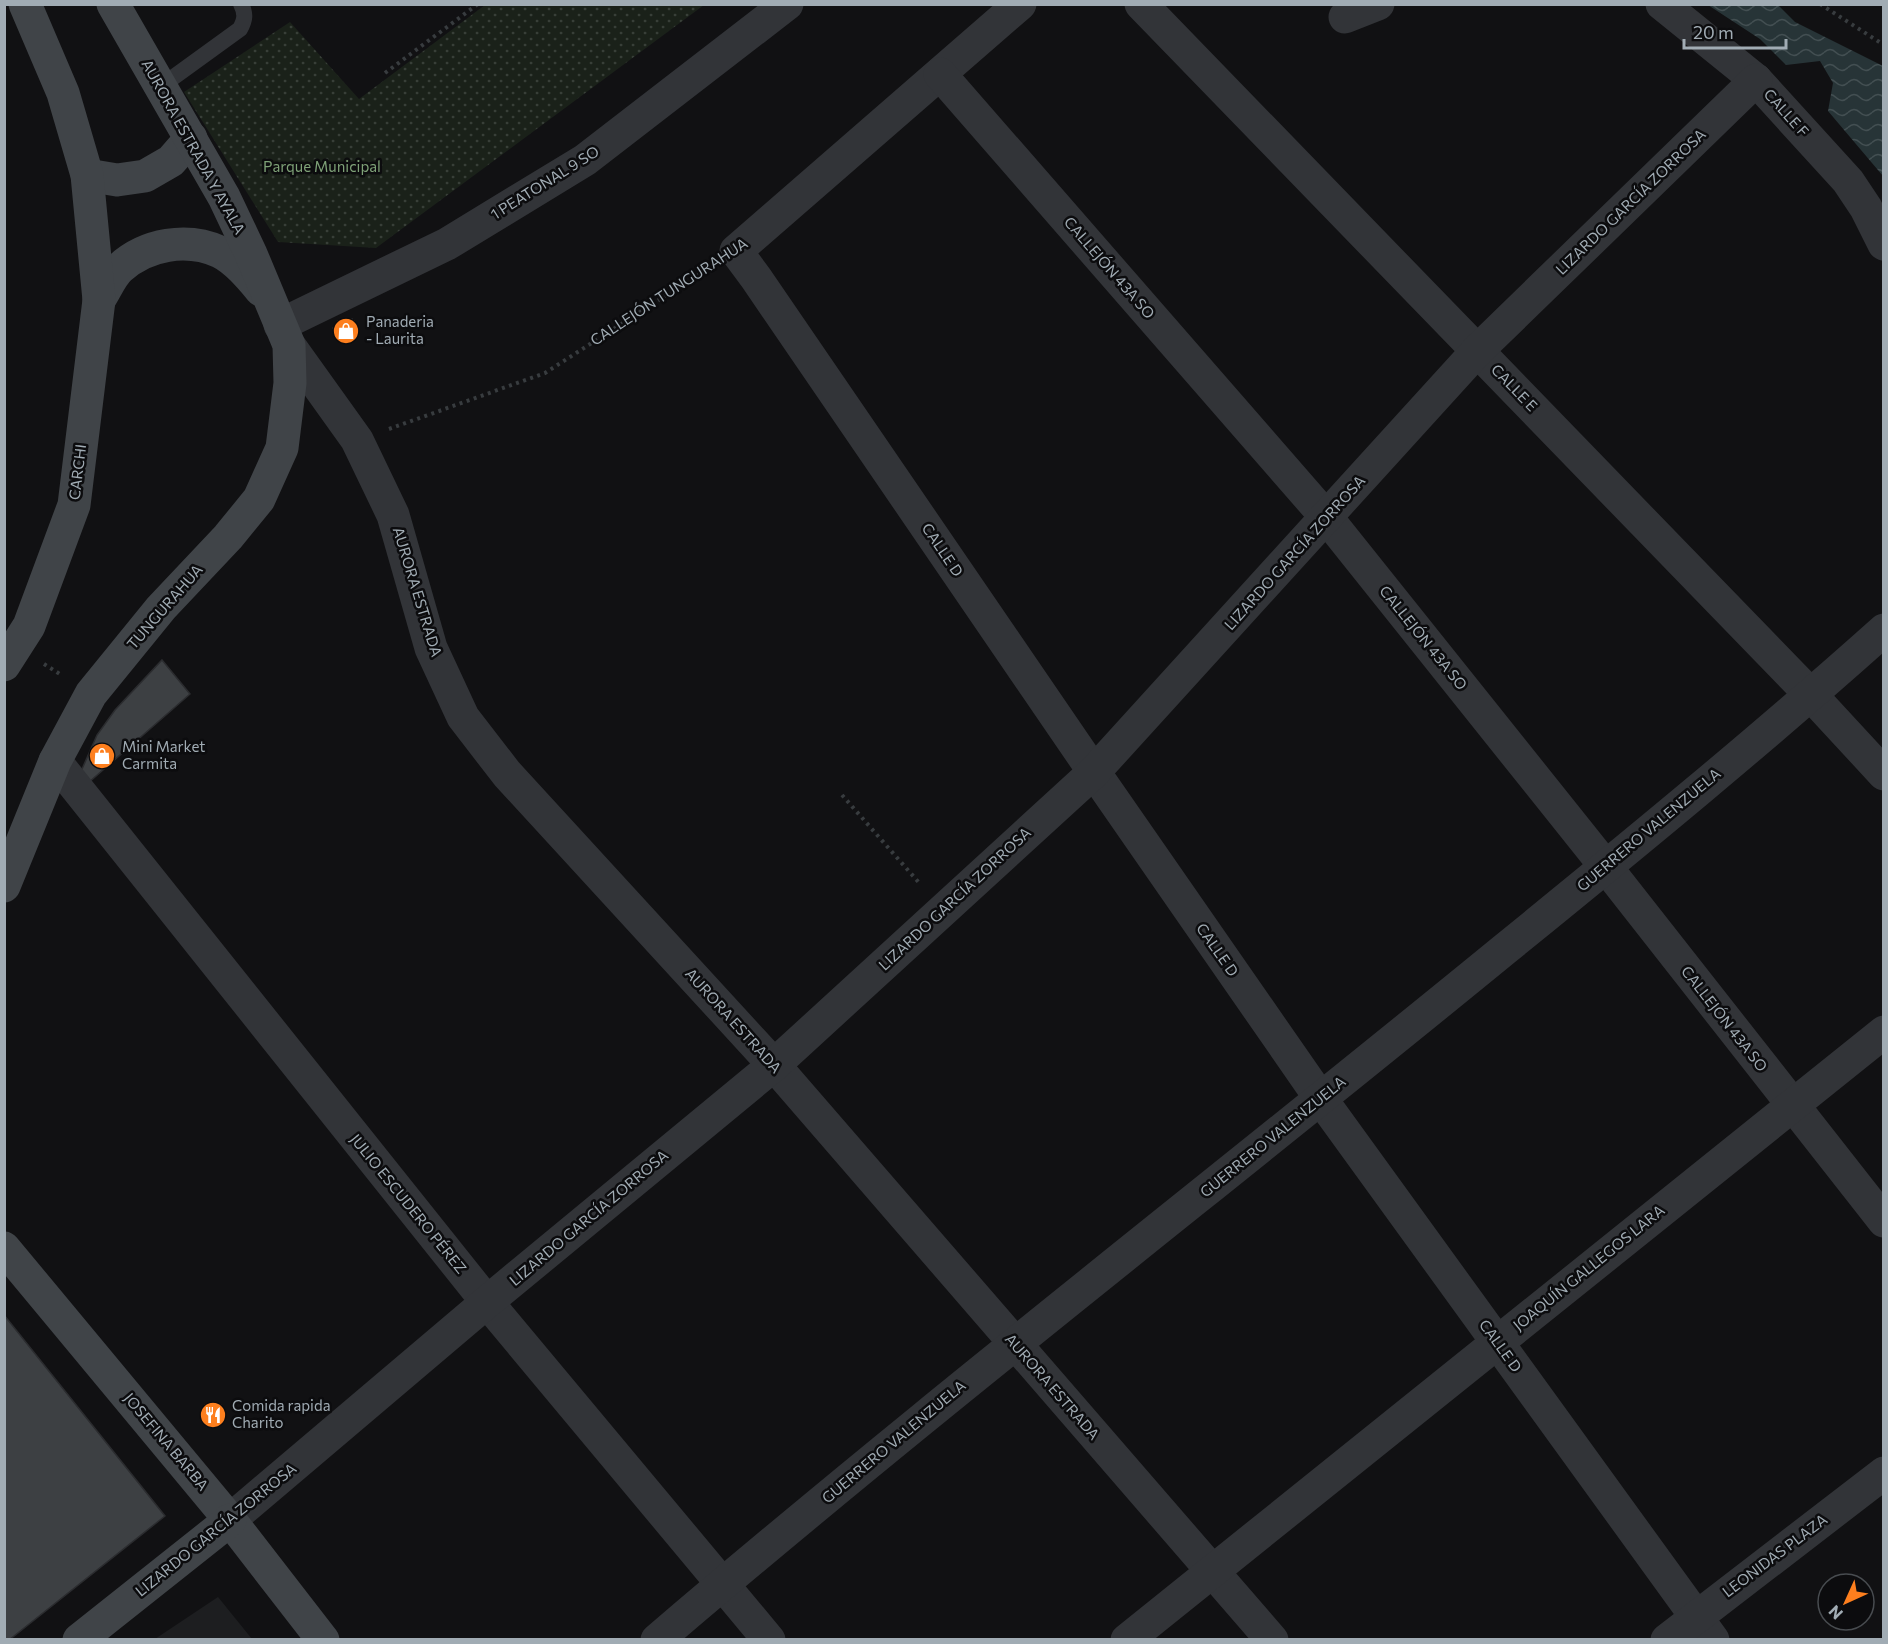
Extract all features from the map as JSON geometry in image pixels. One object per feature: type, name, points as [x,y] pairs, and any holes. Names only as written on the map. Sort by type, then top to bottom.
[{"type":"main road","points":[[25,4],[63,93],[87,175],[99,300]]},
{"type":"main road","name":"AURORA ESTRADA Y AYALA","points":[[113,4],[224,197],[252,254],[281,325]]},
{"type":"main road","points":[[87,175],[117,180],[146,176],[171,161],[191,138]]},
{"type":"main road","points":[[99,300],[119,269],[149,249],[185,243],[221,252],[249,275],[281,325]]},
{"type":"main road","name":"CARCHI","points":[[10,656],[29,626],[74,505],[99,300]]},
{"type":"main road","name":"TUNGURAHUA","points":[[4,886],[56,761],[91,694],[161,608],[228,537],[259,499],[282,448],[290,383],[281,325]]},
{"type":"main road","name":"JOSEFINA BARBA","points":[[4,1248],[230,1520],[323,1640]]},
{"type":"main road","name":"LIZARDO GARCÍA ZORROSA","points":[[79,1640],[230,1520]]},
{"type":"street","name":"1 PEATONAL 9 SO","points":[[281,325],[447,244],[585,160],[787,4]]},
{"type":"street","name":"CALLEJÓN TUNGURAHUA","points":[[736,251],[1020,4]]},
{"type":"street","name":"CALLE E","points":[[1142,4],[1811,695],[1884,774]]},
{"type":"street","points":[[1345,17],[1378,4]]},
{"type":"street","name":"CALLE F","points":[[1662,4],[1756,80],[1848,182],[1866,208],[1884,244]]},
{"type":"street","name":"CALLEJÓN 43A SO","points":[[940,74],[1327,518],[1606,867],[1791,1106],[1884,1221]]},
{"type":"street","name":"LIZARDO GARCÍA ZORROSA","points":[[230,1520],[487,1302],[774,1065],[1094,772],[1477,351],[1756,80]]},
{"type":"street","name":"CALLE D","points":[[736,251],[1321,1099],[1704,1628]]},
{"type":"street","name":"AURORA ESTRADA","points":[[281,325],[357,440],[393,515],[431,648],[463,717],[507,774],[774,1065],[1272,1640]]},
{"type":"street","name":"GUERRERO VALENZUELA","points":[[657,1640],[1014,1343],[1321,1099],[1606,867],[1811,695],[1884,630]]},
{"type":"street","name":"JULIO ESCUDERO PÉREZ","points":[[56,761],[487,1302],[769,1640]]},
{"type":"street","name":"JOAQUÍN GALLEGOS LARA","points":[[1126,1640],[1884,1032]]},
{"type":"street","name":"LEONIDAS PLAZA","points":[[1667,1640],[1704,1628],[1884,1473]]},
{"type":"lane","points":[[160,87],[240,29],[245,21],[241,4]]},
{"type":"path","points":[[385,73],[478,4]]},
{"type":"path","points":[[1820,4],[1884,45]]},
{"type":"path","name":"CALLEJÓN TUNGURAHUA","points":[[357,440],[545,373],[736,251]]},
{"type":"path","points":[[10,656],[91,694]]},
{"type":"path","points":[[842,795],[943,911]]},
{"type":"shaded area","points":[[218,1597],[252,1639],[155,1639]]},
{"type":"green space","name":"Parque Municipal","points":[[485,5],[704,5],[376,248],[278,242],[184,92],[290,22],[359,99]]},
{"type":"water","points":[[1708,5],[1778,5],[1795,22],[1883,66],[1883,176],[1828,111],[1833,83],[1820,61],[1786,65],[1760,39]]},
{"type":"building","name":"Panaderia - Laurita","points":[[352,319],[358,334],[341,341],[333,328]]},
{"type":"building","points":[[162,660],[190,694],[80,790],[75,785],[97,735],[115,710]]},
{"type":"building","points":[[4,1315],[165,1516],[9,1640],[4,1640]]},
{"type":"place","name":"Panaderia - Laurita","points":[[346,331]]},
{"type":"place","name":"Mini Market Carmita","points":[[102,756]]},
{"type":"place","name":"Comida rapida Charito","points":[[213,1415]]}]
